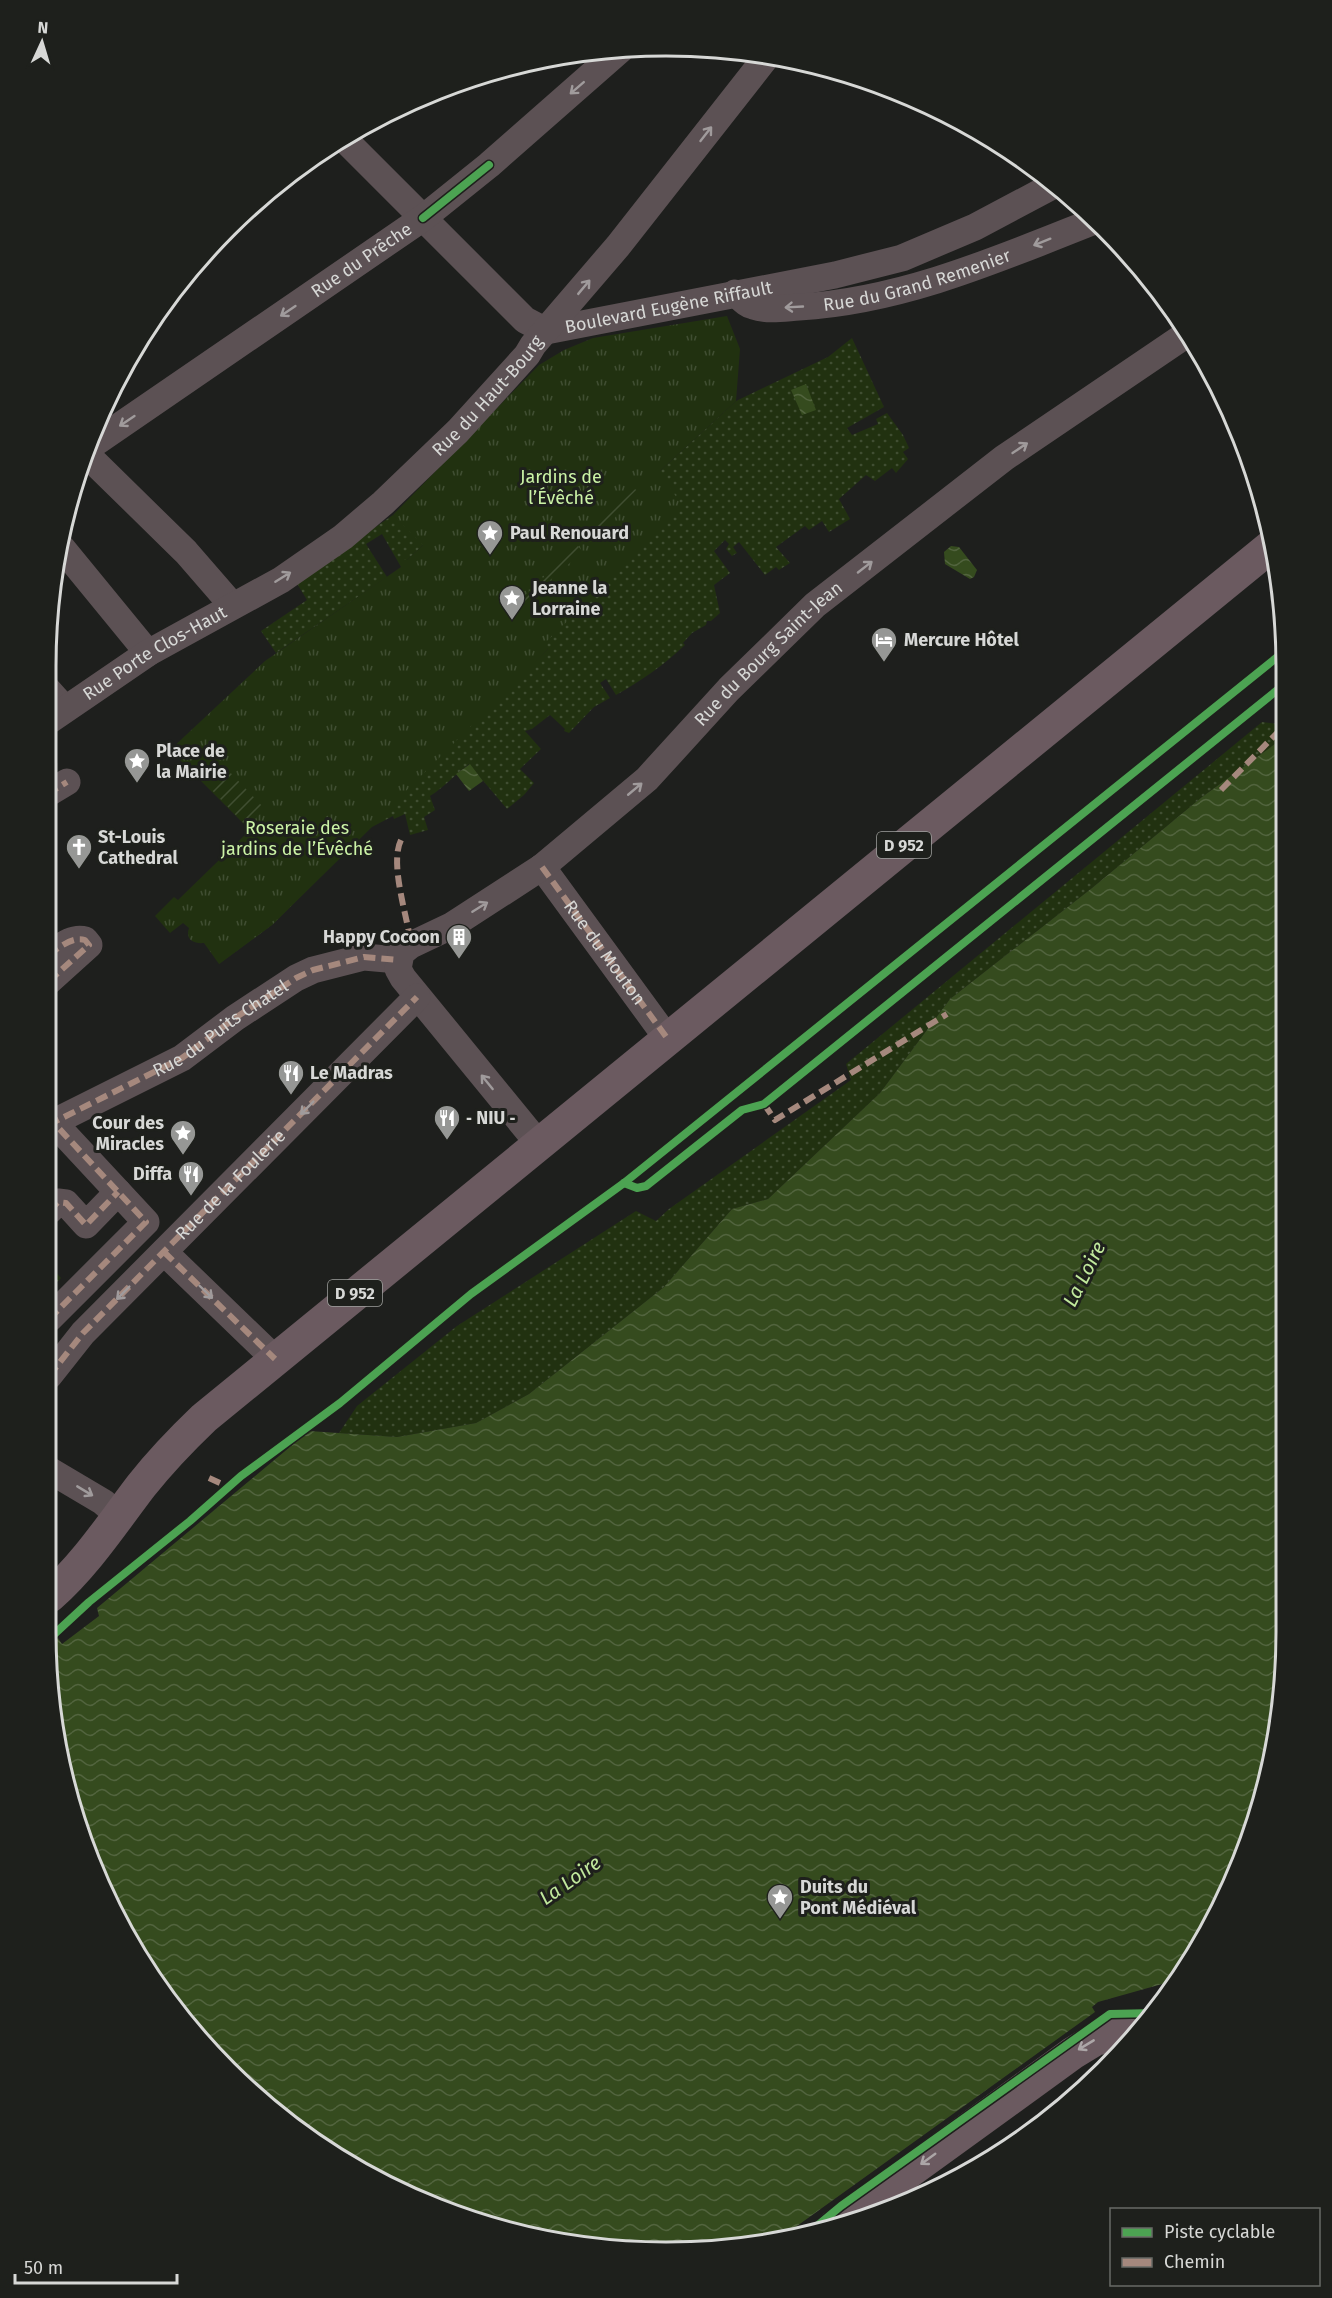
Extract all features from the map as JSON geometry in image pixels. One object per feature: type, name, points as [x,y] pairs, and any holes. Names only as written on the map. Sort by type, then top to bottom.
[{"type":"main road","name":"D 952","points":[[56,1591],[70,1579],[176,1445],[204,1418],[1266,551]]},
{"type":"main road","points":[[852,2213],[1073,2053],[1096,2039],[1127,2033]]},
{"type":"street","name":"Rue du Prêche","points":[[98,443],[423,219],[611,58]]},
{"type":"street","name":"Rue du Haut-Bourg","points":[[232,605],[280,580],[343,537],[383,503],[458,431],[527,355],[532,345],[618,246],[761,63]]},
{"type":"street","name":"Boulevard Eugène Riffault","points":[[349,144],[525,320],[546,331],[835,275],[902,258],[975,227],[1047,189]]},
{"type":"street","name":"Rue du Grand Remenier","points":[[735,293],[751,306],[768,309],[814,306],[860,299],[969,270],[1087,224]]},
{"type":"street","name":"Rue du Bourg Saint-Jean","points":[[398,960],[405,949],[451,926],[542,867],[647,779],[729,689],[815,605],[1004,458],[1181,338]]},
{"type":"street","points":[[93,458],[186,552],[232,605]]},
{"type":"street","points":[[66,553],[148,653]]},
{"type":"street","name":"Rue Porte Clos-Haut","points":[[56,705],[232,605]]},
{"type":"street","name":"Rue du Mouton","points":[[542,867],[667,1038]]},
{"type":"street","points":[[56,950],[80,938],[86,939],[89,945],[56,975]]},
{"type":"street","name":"Rue du Puits Chatel","points":[[56,1121],[182,1058],[235,1018],[296,978],[313,970],[364,957],[398,960]]},
{"type":"street","points":[[398,960],[398,969],[417,997],[538,1143]]},
{"type":"street","name":"Rue de la Foulerie","points":[[56,1367],[83,1333],[417,997]]},
{"type":"street","points":[[56,1130],[146,1222],[56,1312]]},
{"type":"street","points":[[56,1204],[66,1203],[86,1225],[118,1192]]},
{"type":"street","points":[[164,1252],[275,1359]]},
{"type":"street","points":[[56,1474],[103,1502],[119,1516]]},
{"type":"green space","name":"Jardins de l’Évêché","points":[[727,316],[740,349],[736,401],[660,471],[683,508],[544,644],[548,649],[272,925],[219,964],[204,943],[194,942],[189,938],[189,928],[183,923],[170,933],[155,916],[174,897],[178,900],[250,830],[170,750],[265,661],[401,567],[397,560],[407,560],[423,545],[393,515],[539,365],[564,350],[593,338]]},
{"type":"green space","points":[[852,338],[884,407],[847,428],[852,435],[878,424],[876,419],[887,413],[903,435],[909,448],[903,452],[908,459],[896,473],[892,468],[875,481],[866,475],[839,499],[850,519],[829,532],[822,521],[809,530],[805,526],[776,547],[790,563],[779,570],[776,567],[765,575],[739,542],[733,547],[737,553],[732,556],[726,549],[729,544],[725,540],[714,551],[730,573],[714,585],[720,613],[692,633],[683,643],[685,645],[669,659],[625,690],[616,695],[606,679],[600,683],[610,698],[594,707],[569,733],[564,731],[565,729],[550,715],[532,729],[525,731],[541,749],[520,769],[534,783],[524,795],[507,809],[469,764],[430,796],[435,810],[424,817],[428,830],[410,835],[405,814],[394,819],[393,816],[372,827],[272,925],[219,964],[548,649],[543,645],[660,471],[736,401],[828,357]]},
{"type":"green space","points":[[635,489],[639,492],[592,542],[586,536]]},
{"type":"green space","points":[[393,515],[424,544],[407,560],[397,560],[382,534],[366,544],[387,577],[276,653],[261,631],[307,600],[296,582]]},
{"type":"green space","points":[[577,545],[583,552],[521,605],[518,602]]},
{"type":"green space","points":[[1262,722],[1276,724],[1276,743],[1202,797],[1092,888],[950,999],[880,1093],[768,1199],[732,1209],[664,1287],[529,1394],[476,1423],[397,1437],[339,1433],[357,1406],[457,1326],[636,1211],[656,1221],[669,1209],[851,1080],[846,1064]]},
{"type":"green space","points":[[226,768],[265,809],[247,827],[207,785]]},
{"type":"green space","points":[[56,1273],[61,1278],[56,1283]]},
{"type":"water","points":[[806,384],[816,410],[802,415],[791,390]]},
{"type":"water","points":[[951,546],[959,547],[977,570],[974,577],[970,579],[945,564],[944,552]]},
{"type":"water","name":"La Loire","points":[[1276,743],[1276,1632],[1271,1712],[1256,1790],[1230,1866],[1214,1902],[1174,1971],[1165,1983],[1098,2002],[1092,2007],[1095,2012],[792,2229],[785,2231],[706,2241],[666,2242],[626,2241],[547,2231],[508,2222],[432,2196],[396,2180],[327,2140],[263,2091],[207,2035],[158,1971],[118,1902],[102,1866],[76,1790],[61,1712],[56,1639],[58,1638],[62,1644],[99,1616],[97,1608],[309,1431],[397,1437],[476,1423],[529,1394],[664,1287],[732,1209],[768,1199],[880,1093],[950,999],[1092,888],[1202,797]]},
{"type":"water","points":[[470,764],[483,781],[469,791],[456,774]]},
{"type":"marked path","points":[[1221,790],[1276,734]]},
{"type":"marked path","points":[[56,789],[67,782]]},
{"type":"marked path","points":[[401,840],[398,850],[398,877],[411,945]]},
{"type":"marked path","points":[[542,867],[667,1038]]},
{"type":"marked path","points":[[56,950],[66,943],[80,939],[85,940],[89,945],[56,975]]},
{"type":"marked path","points":[[56,1121],[182,1058],[235,1018],[296,978],[313,970],[364,957],[398,960]]},
{"type":"marked path","points":[[56,1367],[83,1333],[417,997]]},
{"type":"marked path","points":[[764,1104],[775,1120],[947,1014]]},
{"type":"marked path","points":[[56,1125],[146,1222],[56,1312]]},
{"type":"marked path","points":[[56,1204],[66,1203],[86,1225],[118,1192]]},
{"type":"marked path","points":[[164,1252],[275,1359]]},
{"type":"marked path","points":[[209,1478],[229,1487]]},
{"type":"cycle path","points":[[423,218],[489,165]]},
{"type":"cycle path","points":[[56,1632],[89,1602],[190,1521],[241,1476],[340,1403],[471,1294],[624,1183],[1276,658]]},
{"type":"cycle path","points":[[624,1183],[637,1188],[646,1186],[742,1110],[764,1104],[1276,691]]},
{"type":"cycle path","points":[[821,2223],[1110,2014],[1143,2013]]},
{"type":"place","name":"Paul Renouard","points":[[490,556]]},
{"type":"place","name":"Jeanne la Lorraine","points":[[512,621]]},
{"type":"place","name":"Mercure Hôtel","points":[[884,663]]},
{"type":"place","name":"Place de la Mairie","points":[[137,784]]},
{"type":"place","name":"St-Louis Cathedral","points":[[79,870]]},
{"type":"place","name":"Happy Cocoon","points":[[459,960]]},
{"type":"place","name":"Le Madras","points":[[291,1096]]},
{"type":"place","name":"‑ NIU ‑","points":[[447,1141]]},
{"type":"place","name":"Cour des Miracles","points":[[183,1156]]},
{"type":"place","name":"Diffa","points":[[191,1197]]},
{"type":"place","name":"Duits du Pont Médiéval","points":[[780,1920]]},
{"type":"park label","name":"Roseraie des jardins de l’Évêché","points":[[297,838]]}]
